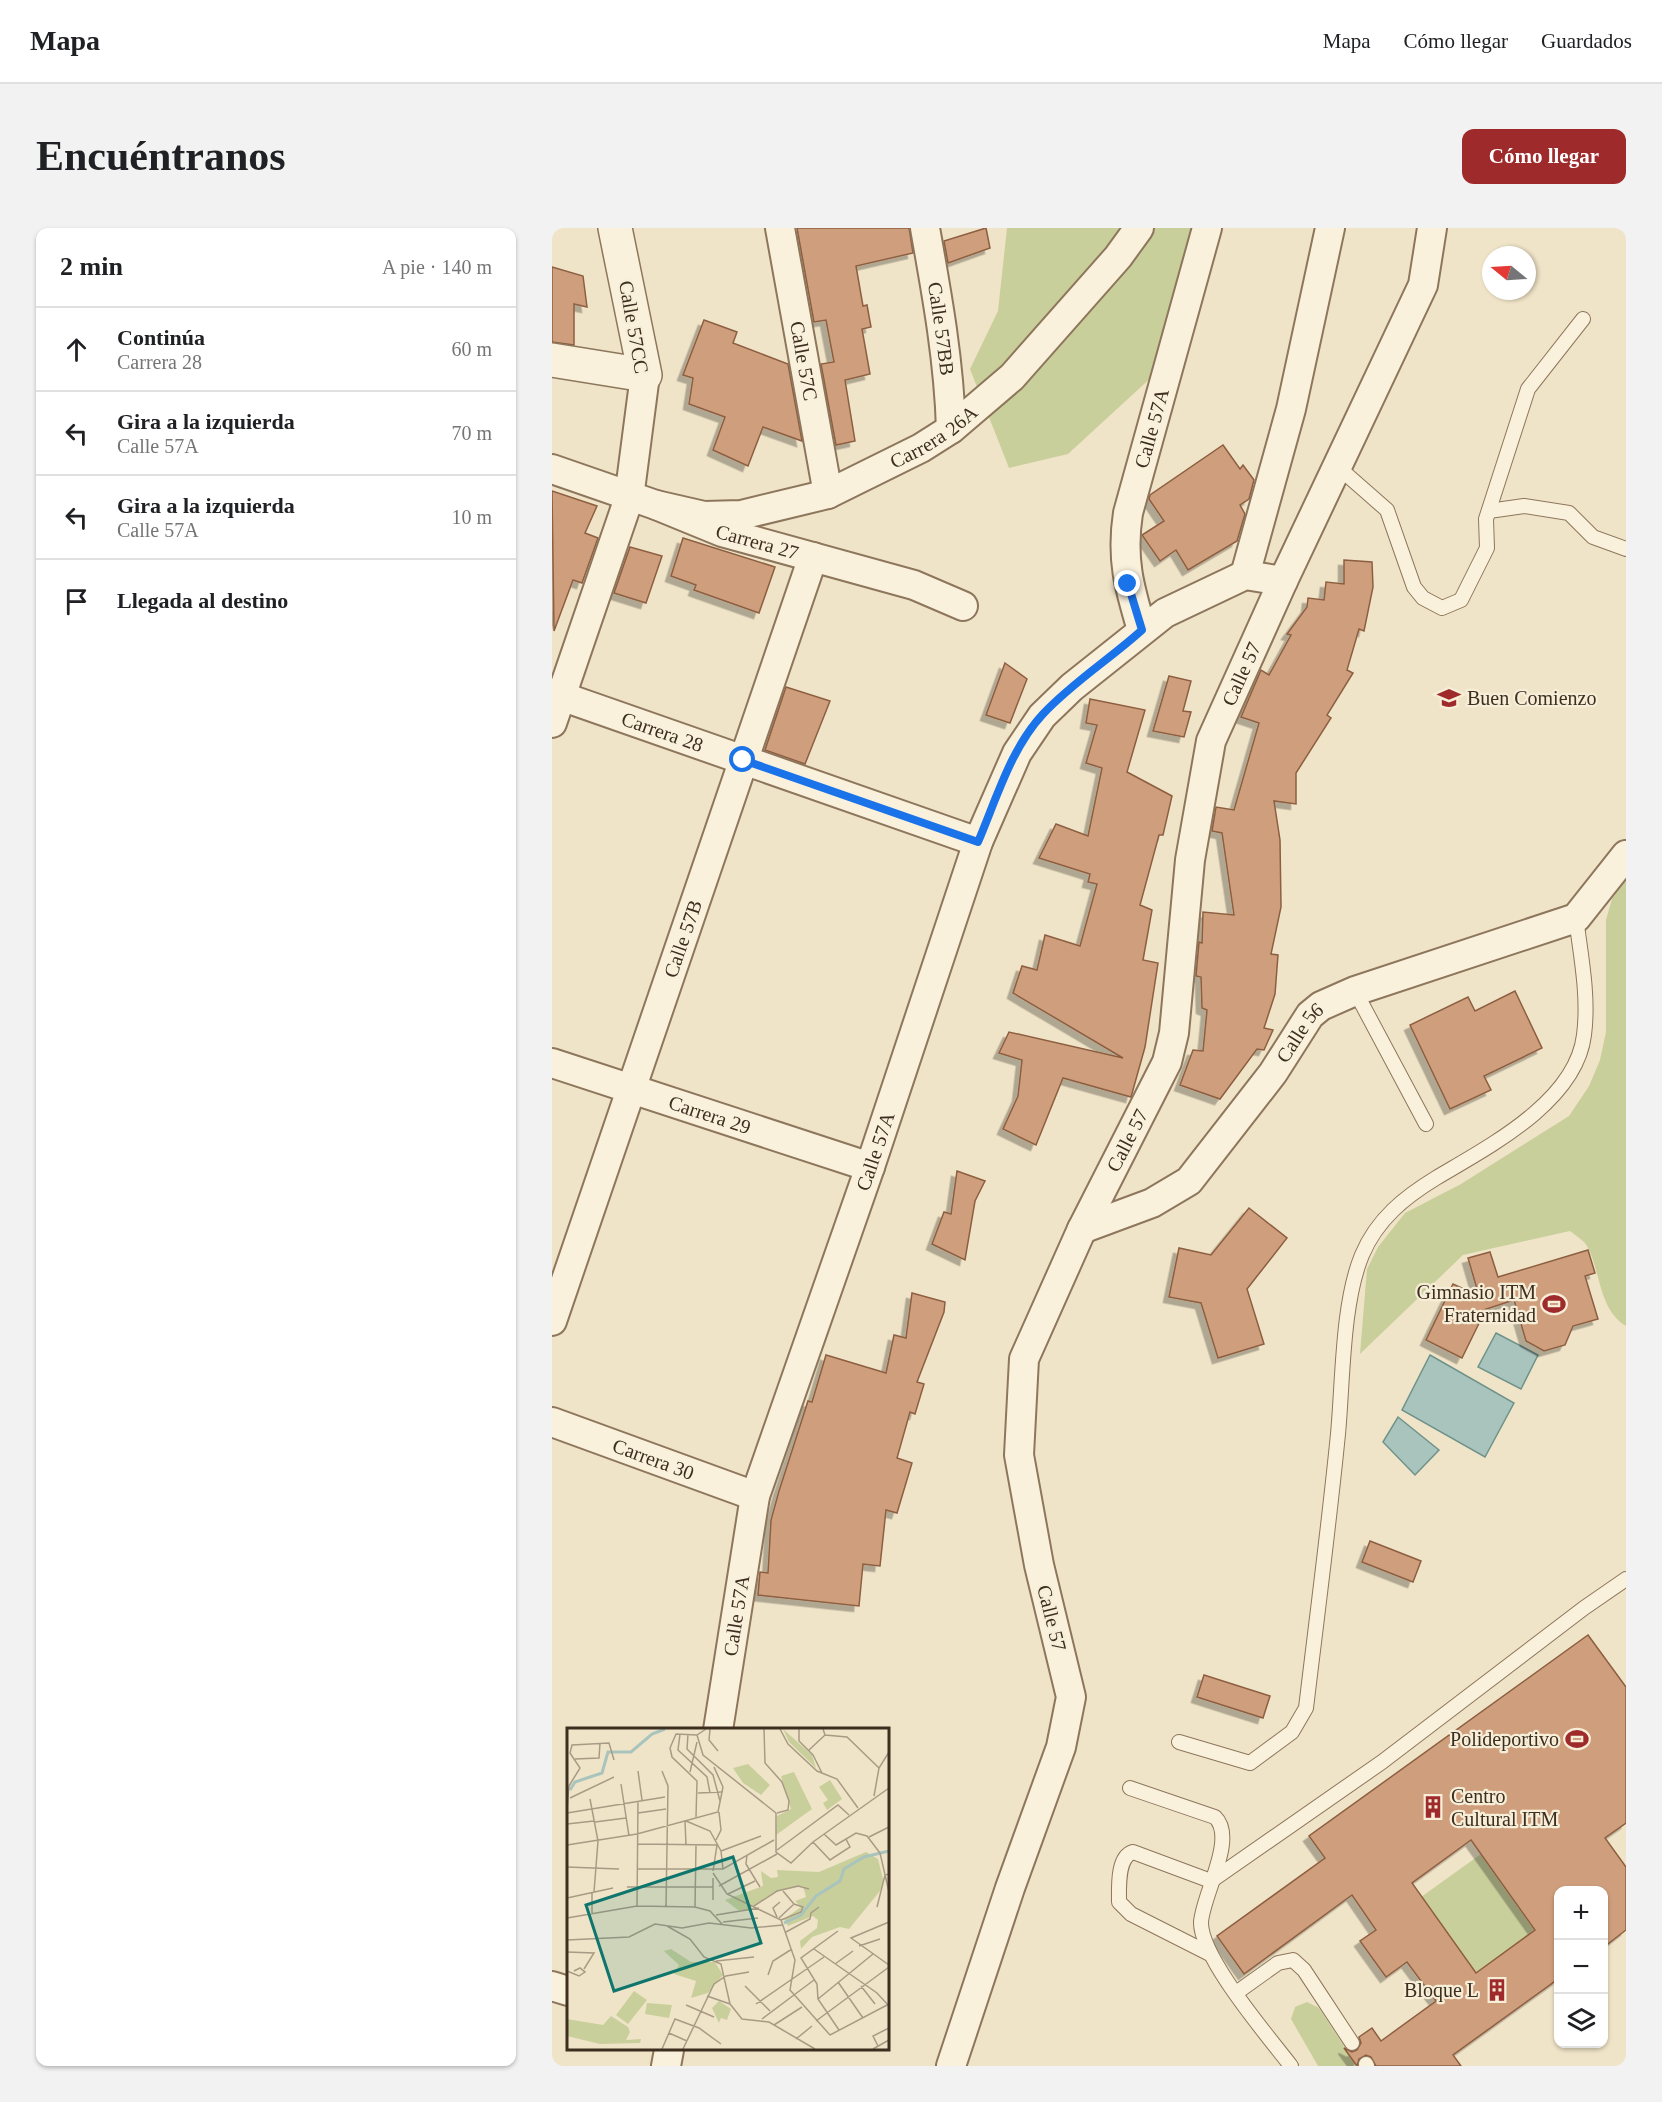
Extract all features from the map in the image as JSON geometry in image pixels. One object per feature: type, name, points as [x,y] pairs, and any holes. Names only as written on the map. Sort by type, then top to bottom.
[{"type":"street","name":"Calle 57CC","points":[[615,228],[645,375],[629,498]]},
{"type":"street","name":"Calle 57C","points":[[780,228],[828,494]]},
{"type":"street","name":"Calle 57BB","points":[[926,228],[943,334],[950,393],[951,429]]},
{"type":"street","name":"Carrera 26A","points":[[656,505],[704,516],[741,515],[828,494],[881,470],[951,429],[1012,377],[1118,257],[1139,228]]},
{"type":"street","points":[[1283,581],[1245,575],[1291,409],[1330,228]]},
{"type":"street","name":"Calle 57","points":[[951,2066],[1010,1888],[1062,1747],[1071,1698],[1039,1565],[1019,1455],[1024,1359],[1082,1229],[1167,1062],[1174,1033],[1190,860],[1211,741],[1283,581],[1423,285],[1432,228]]},
{"type":"street","name":"Calle 57A","points":[[1142,630],[1128,584],[1124,540],[1128,513],[1208,229]]},
{"type":"street","points":[[552,360],[645,375]]},
{"type":"street","name":"Carrera 27","points":[[552,470],[629,498],[656,505],[722,532],[914,585],[963,606]]},
{"type":"street","points":[[552,723],[557,694],[629,498]]},
{"type":"street","name":"Calle 57B","points":[[552,1321],[813,557]]},
{"type":"street","name":"Calle 57A","points":[[718,1728],[755,1496],[870,1167],[978,842],[1017,753],[1042,716],[1072,687],[1142,630],[1165,613],[1245,575]]},
{"type":"street","name":"Carrera 28","points":[[557,694],[978,842]]},
{"type":"street","points":[[1576,918],[1626,855]]},
{"type":"street","name":"Calle 56","points":[[1082,1229],[1152,1203],[1189,1181],[1273,1073],[1310,1015],[1320,1006],[1355,992],[1576,918]]},
{"type":"street","name":"Carrera 29","points":[[552,1063],[870,1167]]},
{"type":"street","name":"Carrera 30","points":[[552,1422],[755,1496]]},
{"type":"street","points":[[552,1986],[567,1991]]},
{"type":"street","points":[[666,2066],[669,2051]]},
{"type":"lane","points":[[1338,467],[1387,510],[1414,587],[1423,598],[1442,608],[1461,600],[1487,549],[1486,519],[1528,389],[1583,319]]},
{"type":"lane","points":[[1489,511],[1524,506],[1569,513],[1593,537],[1626,549]]},
{"type":"lane","points":[[1179,1742],[1250,1763],[1292,1732],[1306,1708],[1338,1436],[1351,1296],[1362,1254],[1380,1224],[1404,1198],[1495,1142],[1539,1109],[1563,1086],[1576,1063],[1584,1037],[1586,1008],[1576,918]]},
{"type":"lane","points":[[1355,992],[1426,1124]]},
{"type":"lane","points":[[1211,1881],[1382,1762],[1584,1608],[1626,1580]]},
{"type":"lane","points":[[1130,1788],[1215,1817],[1221,1822],[1224,1840],[1201,1922],[1203,1937],[1210,1954],[1236,1993],[1291,2066]]},
{"type":"lane","points":[[1210,1954],[1131,1914],[1119,1902],[1119,1893],[1122,1861],[1127,1854],[1133,1852],[1211,1881]]},
{"type":"lane","points":[[1236,1993],[1278,1963],[1293,1960],[1304,1970],[1352,2043]]},
{"type":"green space","points":[[1007,228],[1197,228],[1167,363],[1068,454],[1009,468],[970,369],[998,311]]},
{"type":"green space","points":[[1626,879],[1626,1326],[1610,1309],[1585,1243],[1570,1231],[1463,1255],[1360,1354],[1367,1269],[1378,1247],[1405,1213],[1461,1184],[1569,1116],[1589,1086],[1600,1060],[1606,1032],[1606,920],[1612,899]]},
{"type":"green space","points":[[1481,1854],[1535,1930],[1476,1973],[1421,1897]]},
{"type":"green space","points":[[1307,2002],[1319,2008],[1357,2066],[1318,2066],[1291,2019],[1295,2007]]},
{"type":"water","points":[[1496,1333],[1538,1355],[1521,1389],[1478,1367]]},
{"type":"water","points":[[1430,1355],[1514,1403],[1485,1457],[1402,1410]]},
{"type":"water","points":[[1398,1417],[1439,1450],[1415,1475],[1383,1442]]},
{"type":"building","points":[[797,228],[909,228],[913,253],[856,266],[863,306],[867,305],[871,327],[862,329],[870,374],[845,380],[855,441],[836,445],[821,364],[834,362],[826,320],[814,322]]},
{"type":"building","points":[[986,228],[990,248],[948,263],[944,241]]},
{"type":"building","points":[[552,267],[583,276],[587,307],[574,304],[574,345],[552,342]]},
{"type":"building","points":[[704,320],[737,332],[733,343],[788,364],[802,441],[763,427],[748,466],[713,450],[725,417],[689,404],[693,378],[683,375]]},
{"type":"building","points":[[1223,445],[1240,469],[1243,465],[1254,480],[1249,499],[1240,505],[1245,514],[1237,541],[1188,570],[1176,550],[1160,561],[1142,535],[1164,521],[1149,499],[1150,495]]},
{"type":"building","points":[[552,491],[597,506],[585,533],[598,538],[582,583],[573,580],[554,631]]},
{"type":"building","points":[[683,538],[775,567],[759,613],[694,590],[696,585],[671,576]]},
{"type":"building","points":[[630,547],[662,556],[646,603],[614,593]]},
{"type":"building","points":[[1344,560],[1372,562],[1373,587],[1364,631],[1359,629],[1347,670],[1353,673],[1327,715],[1331,718],[1296,773],[1296,804],[1274,801],[1280,840],[1281,907],[1271,954],[1278,955],[1275,994],[1264,1028],[1273,1030],[1264,1050],[1257,1049],[1220,1099],[1180,1085],[1193,1050],[1203,1051],[1207,1010],[1202,1008],[1201,977],[1196,976],[1199,942],[1202,943],[1203,912],[1234,915],[1222,833],[1212,831],[1216,807],[1234,810],[1259,723],[1241,717],[1261,670],[1269,675],[1291,635],[1287,634],[1307,607],[1308,598],[1324,600],[1326,582],[1344,584]]},
{"type":"building","points":[[1005,663],[1027,679],[1010,723],[986,715]]},
{"type":"building","points":[[1169,676],[1191,681],[1183,711],[1191,712],[1184,737],[1153,731]]},
{"type":"building","points":[[786,687],[830,701],[805,764],[765,750]]},
{"type":"building","points":[[1090,699],[1145,710],[1127,772],[1172,796],[1163,835],[1159,835],[1140,905],[1152,910],[1143,960],[1158,963],[1145,1047],[1131,1097],[1063,1078],[1036,1145],[1003,1129],[1018,1096],[1022,1060],[999,1053],[1009,1032],[1123,1058],[1013,993],[1022,966],[1037,970],[1045,935],[1080,946],[1097,884],[1088,882],[1090,874],[1039,858],[1056,824],[1088,836],[1102,768],[1086,763],[1097,725],[1086,723]]},
{"type":"building","points":[[1515,991],[1542,1048],[1484,1076],[1491,1090],[1450,1109],[1410,1025],[1468,997],[1475,1011]]},
{"type":"building","points":[[957,1171],[985,1181],[975,1201],[965,1260],[932,1244],[944,1212],[951,1214]]},
{"type":"building","points":[[1249,1208],[1287,1238],[1247,1289],[1264,1344],[1218,1358],[1201,1303],[1169,1297],[1179,1248],[1211,1255]]},
{"type":"building","name":"Gimnasio ITM Fraternidad","points":[[1588,1250],[1595,1273],[1585,1276],[1598,1319],[1573,1326],[1565,1345],[1544,1351],[1526,1341],[1514,1300],[1486,1309],[1462,1358],[1426,1340],[1453,1284],[1479,1296],[1468,1258],[1490,1252],[1498,1277]]},
{"type":"building","points":[[912,1293],[945,1302],[944,1312],[917,1382],[924,1384],[915,1414],[910,1412],[897,1458],[912,1463],[897,1513],[886,1510],[880,1566],[863,1564],[859,1606],[758,1595],[760,1572],[768,1573],[771,1520],[779,1491],[808,1401],[812,1402],[826,1355],[886,1373],[894,1335],[906,1338]]},
{"type":"building","points":[[1370,1541],[1421,1561],[1413,1582],[1362,1562]]},
{"type":"building","points":[[1588,1635],[1626,1687],[1626,1823],[1605,1838],[1626,1867],[1626,1930],[1608,1944],[1608,1886],[1554,1886],[1554,1982],[1453,2055],[1461,2066],[1376,2066],[1371,2057],[1366,2055],[1359,2059],[1357,2066],[1344,2048],[1352,2052],[1357,2050],[1361,2043],[1359,2037],[1372,2028],[1381,2041],[1436,2001],[1407,1962],[1386,1977],[1360,1941],[1376,1930],[1352,1895],[1244,1974],[1217,1936],[1325,1858],[1309,1836]],"holes":[[[1471,1840],[1535,1930],[1476,1973],[1412,1883]]]},
{"type":"building","points":[[1204,1675],[1270,1696],[1263,1718],[1197,1697]]},
{"type":"place","name":"Buen Comienzo","points":[[1449,698]]},
{"type":"place","name":"Gimnasio ITM Fraternidad","points":[[1554,1304]]},
{"type":"place","name":"Polideportivo","points":[[1577,1739]]},
{"type":"place","name":"Centro Cultural ITM","points":[[1433,1807]]},
{"type":"place","name":"Bloque L","points":[[1497,1990]]},
{"type":"route","points":[[743,760],[978,842],[1017,753],[1042,716],[1072,687],[1142,630],[1128,584]]}]
